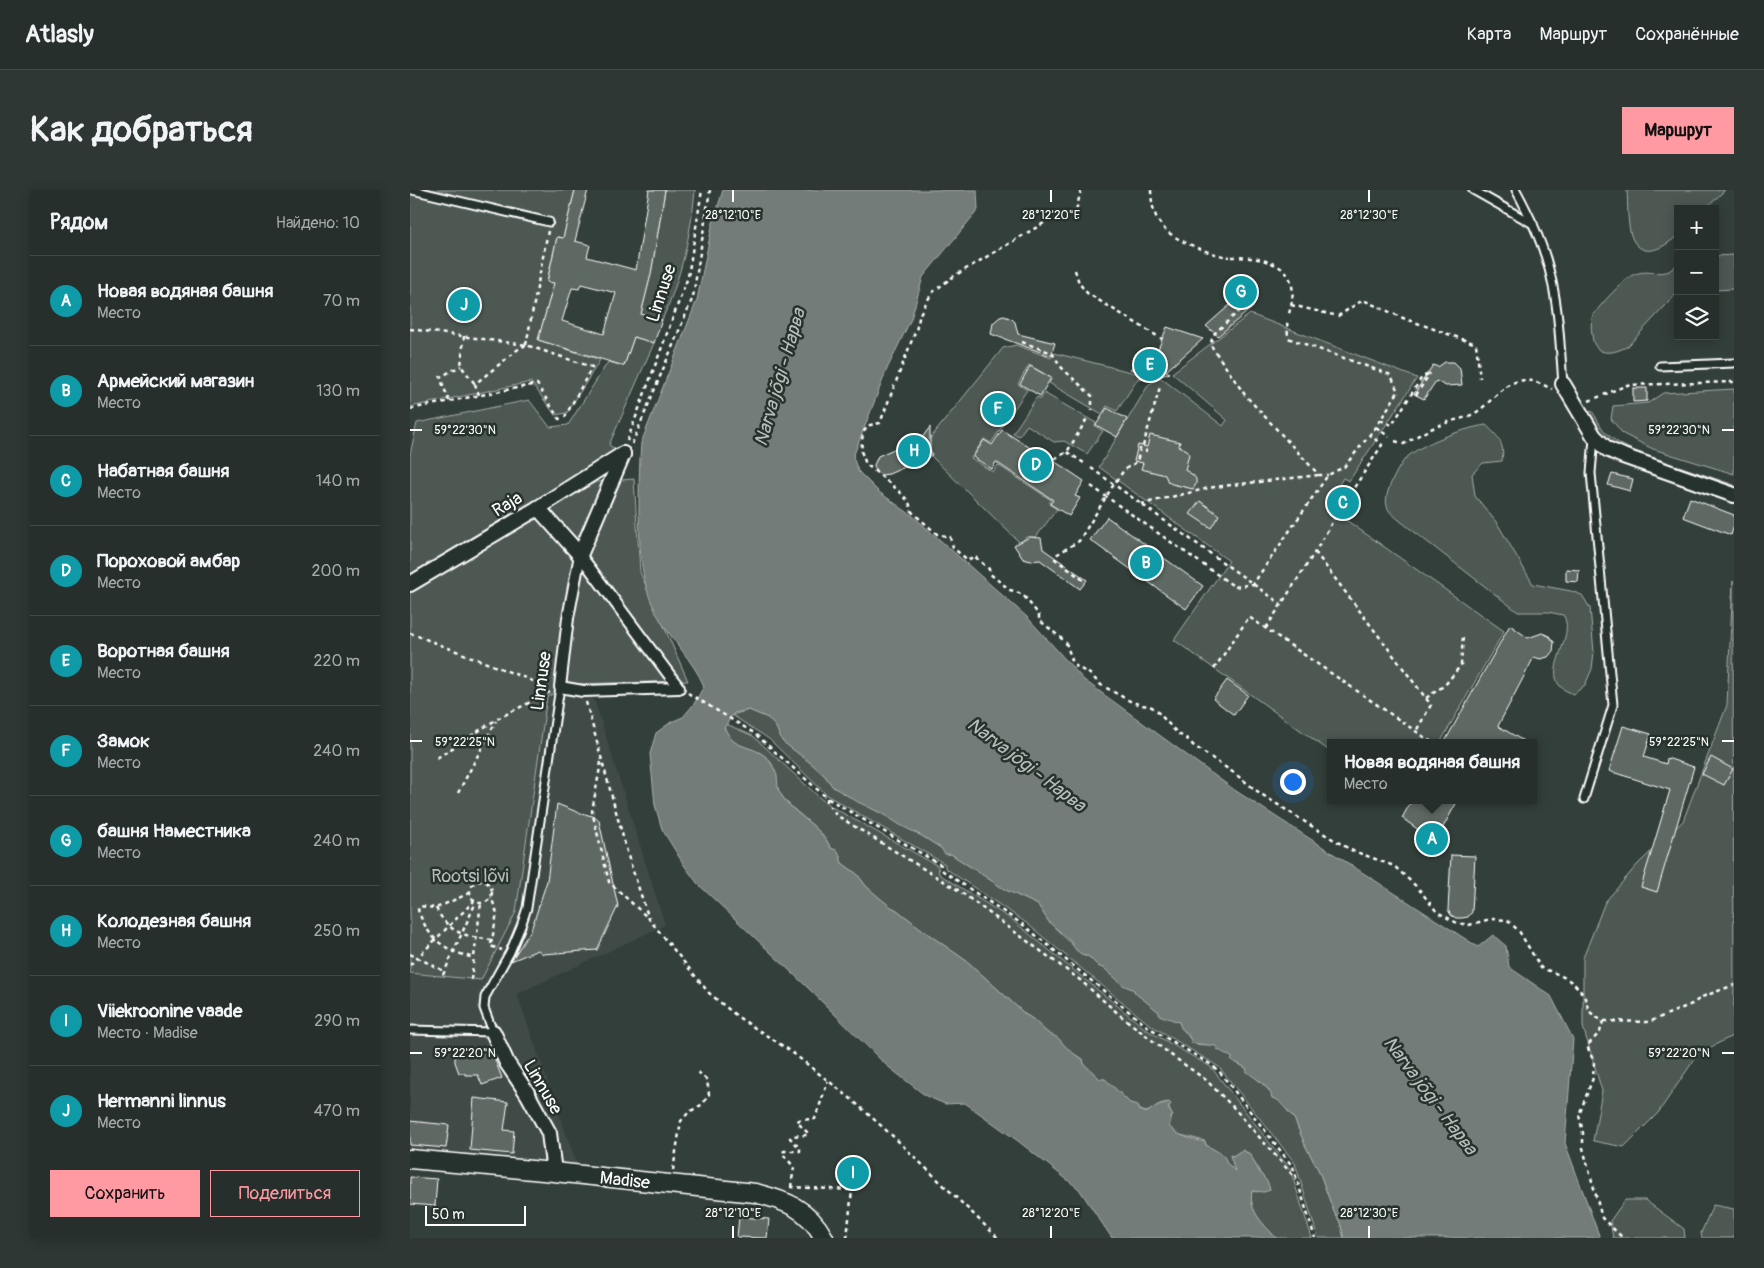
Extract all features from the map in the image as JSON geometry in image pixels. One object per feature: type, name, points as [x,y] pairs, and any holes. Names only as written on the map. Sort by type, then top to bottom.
[{"type":"street","points":[[1562,389],[1594,436],[1607,449],[1734,495]]},
{"type":"street","name":"Raja","points":[[410,584],[538,508],[622,454]]},
{"type":"street","name":"Linnuse","points":[[560,687],[568,618],[580,555],[622,454]]},
{"type":"street","points":[[538,508],[580,555],[679,688],[583,691],[560,687]]},
{"type":"street","name":"Linnuse","points":[[493,1032],[507,1062],[527,1093],[548,1133],[554,1172]]},
{"type":"street","name":"Madise","points":[[410,1159],[755,1193],[793,1205],[814,1222],[824,1238]]},
{"type":"lane","points":[[412,190],[549,222]]},
{"type":"lane","points":[[1473,190],[1533,224]]},
{"type":"lane","points":[[1516,190],[1533,224],[1549,269],[1559,330],[1562,389]]},
{"type":"lane","points":[[1660,366],[1734,363]]},
{"type":"lane","points":[[1584,799],[1613,705],[1591,473],[1594,436]]},
{"type":"lane","name":"Linnuse","points":[[493,1032],[484,1008],[485,997],[510,952],[527,908],[560,687]]},
{"type":"lane","points":[[410,1030],[493,1032]]},
{"type":"path","name":"Linnuse","points":[[622,454],[688,277],[702,190]]},
{"type":"path","points":[[622,454],[634,442],[693,297],[710,190]]},
{"type":"path","points":[[1081,190],[1076,211],[1049,220],[954,276],[932,293],[920,314],[917,327],[880,424],[870,425],[863,432],[861,451],[866,464],[899,491],[909,502],[912,512],[936,534],[950,538],[954,548],[968,560],[974,556],[988,569],[990,574],[1010,590],[1024,596],[1039,615],[1039,620],[1066,643],[1073,663],[1077,667],[1090,674],[1101,685],[1130,701],[1155,709],[1178,734],[1186,738],[1194,746],[1261,794],[1321,832],[1351,850],[1394,866],[1418,888],[1437,912],[1457,923],[1469,925],[1490,919],[1507,920],[1519,931],[1541,968],[1564,976],[1586,1001],[1588,1009],[1603,1021],[1649,1022],[1692,1004],[1702,997],[1734,985]]},
{"type":"path","points":[[1151,190],[1152,205],[1160,225],[1175,239],[1215,255],[1255,258],[1277,266],[1285,272],[1290,278],[1292,286],[1289,314]]},
{"type":"path","points":[[475,384],[526,345],[549,222]]},
{"type":"path","points":[[1075,270],[1079,283],[1088,293],[1162,339]]},
{"type":"path","points":[[1291,304],[1338,316],[1363,300],[1403,318],[1476,344],[1480,378]]},
{"type":"path","points":[[1240,310],[1215,334],[1210,344],[1245,395],[1318,475]]},
{"type":"path","points":[[1141,504],[1214,487],[1328,475],[1344,468],[1376,427],[1398,392],[1391,375],[1288,338],[1287,320]]},
{"type":"path","points":[[410,329],[526,345],[592,367],[565,417],[559,419],[536,384],[410,409]]},
{"type":"path","points":[[464,336],[461,366],[475,384],[479,395]]},
{"type":"path","points":[[1022,342],[1052,354],[1062,368],[1092,396],[1092,410]]},
{"type":"path","points":[[449,401],[440,377],[461,366]]},
{"type":"path","points":[[1380,420],[1392,425],[1422,378],[1430,372],[1416,395]]},
{"type":"path","points":[[1396,441],[1404,444],[1438,426],[1468,417],[1487,404],[1507,386],[1519,381],[1533,381],[1580,393],[1588,402],[1627,385],[1734,382]]},
{"type":"path","points":[[1143,446],[1160,387]]},
{"type":"path","points":[[1034,449],[1052,460],[1067,452],[1088,417]]},
{"type":"path","points":[[1376,427],[1389,437]]},
{"type":"path","points":[[1350,494],[1382,445],[1369,434]]},
{"type":"path","points":[[1134,464],[1137,462],[1140,449],[1147,451]]},
{"type":"path","points":[[1067,452],[1086,465]]},
{"type":"path","points":[[1083,580],[1055,559],[1056,555],[1079,541],[1125,469],[1140,462]]},
{"type":"path","points":[[1092,468],[1281,604]]},
{"type":"path","points":[[1091,486],[1235,587],[1253,584],[1328,475]]},
{"type":"path","points":[[1266,628],[1315,552],[1338,512]]},
{"type":"path","points":[[1315,552],[1431,705],[1416,731]]},
{"type":"path","points":[[1214,669],[1249,617],[1427,739]]},
{"type":"path","points":[[410,633],[543,685],[560,687]]},
{"type":"path","points":[[1426,698],[1445,685],[1460,665],[1463,636]]},
{"type":"path","points":[[436,758],[497,719],[560,687]]},
{"type":"path","points":[[583,691],[629,859],[649,919]]},
{"type":"path","points":[[695,698],[754,733],[827,798],[941,865],[943,871],[1022,924],[1148,1027],[1215,1068],[1293,1167],[1315,1238]]},
{"type":"path","points":[[458,793],[497,719]]},
{"type":"path","points":[[601,761],[592,811],[609,882],[649,919],[709,993],[738,1017],[789,1050],[850,1098],[896,1139],[998,1238]]},
{"type":"path","points":[[827,798],[827,803],[836,815],[958,890],[993,914],[1080,980],[1121,1016],[1171,1055],[1206,1080],[1239,1114],[1297,1180]]},
{"type":"path","points":[[491,897],[487,902],[475,902],[470,893],[472,886],[481,881],[491,886],[491,897],[497,913],[490,946],[510,952]]},
{"type":"path","points":[[470,893],[436,908],[420,906],[418,910],[423,922],[435,940],[454,953],[474,958]]},
{"type":"path","points":[[410,965],[448,926],[475,902]]},
{"type":"path","points":[[443,976],[475,902]]},
{"type":"path","points":[[471,980],[480,903]]},
{"type":"path","points":[[436,908],[448,926],[461,935],[492,940]]},
{"type":"path","points":[[410,954],[445,972]]},
{"type":"path","points":[[1603,1021],[1600,1032],[1587,1046],[1594,1062],[1593,1078],[1579,1115],[1583,1133],[1583,1148],[1602,1218],[1623,1238]]},
{"type":"path","points":[[672,1174],[682,1121],[689,1112],[703,1104],[709,1094],[707,1080],[698,1072]]},
{"type":"path","points":[[791,1187],[794,1167],[782,1152],[800,1151],[800,1148],[790,1138],[792,1136],[808,1136],[808,1132],[797,1122],[799,1120],[814,1119],[828,1081]]},
{"type":"path","points":[[847,1238],[854,1173]]},
{"type":"path","points":[[786,1187],[852,1190]]},
{"type":"shaded area","points":[[478,543],[595,702],[665,925],[517,994],[578,1168],[410,1152],[410,584]]},
{"type":"green space","points":[[410,190],[575,190],[563,238],[557,237],[547,281],[554,283],[538,340],[600,360],[567,413],[555,415],[531,382],[410,407]]},
{"type":"green space","points":[[665,190],[695,191],[684,257],[662,320],[641,314],[651,274]]},
{"type":"green space","points":[[1627,190],[1725,190],[1709,205],[1674,205],[1674,238],[1654,250],[1642,249],[1637,245],[1630,233]]},
{"type":"green space","points":[[1734,255],[1734,289],[1719,290],[1719,256]]},
{"type":"green space","points":[[1674,267],[1674,296],[1628,346],[1610,352],[1604,352],[1596,347],[1593,341],[1592,318],[1614,291],[1628,278],[1638,273],[1669,271]]},
{"type":"green space","points":[[1250,314],[1417,378],[1349,481],[1343,478],[1326,506],[1504,631],[1442,739],[1327,739],[1327,749],[1174,640],[1229,561],[1099,467],[1149,384],[1161,378],[1223,426],[1227,420],[1172,373]]},
{"type":"green space","points":[[634,337],[654,343],[609,445],[623,454],[410,584],[410,455],[417,423],[529,400],[550,427],[568,425],[608,362],[624,366]]},
{"type":"green space","points":[[1016,345],[1051,358],[1054,353],[1135,373],[1139,377],[1117,411],[1107,406],[1102,414],[1049,383],[1052,378],[1029,365],[1018,384],[1027,390],[991,443],[984,439],[971,458],[993,472],[998,465],[1051,500],[1049,504],[1057,509],[1036,537],[1026,537],[1020,543],[930,455],[928,441],[1003,348]]},
{"type":"green space","points":[[1734,389],[1734,474],[1653,449],[1623,434],[1611,419],[1613,406],[1648,403],[1663,393]]},
{"type":"green space","points":[[1044,393],[1096,423],[1095,426],[1103,431],[1087,454],[1064,441],[1054,442],[1027,425],[1019,436],[1013,433],[1037,397],[1041,399]]},
{"type":"green space","points":[[1592,411],[1608,435],[1632,450],[1667,462],[1665,468],[1610,445],[1585,415]]},
{"type":"green space","points":[[1486,425],[1500,440],[1503,455],[1502,461],[1483,463],[1472,474],[1475,496],[1497,523],[1533,584],[1582,595],[1590,608],[1594,652],[1592,669],[1585,685],[1574,694],[1562,688],[1556,679],[1558,658],[1565,635],[1566,624],[1563,615],[1548,612],[1518,612],[1399,520],[1390,512],[1386,503],[1391,483],[1397,471],[1405,459],[1412,453],[1431,442],[1466,429]]},
{"type":"green space","points":[[1676,465],[1734,485],[1734,492],[1673,471]]},
{"type":"green space","name":"Rootsi lõvi","points":[[634,479],[640,572],[688,681],[573,684],[547,697],[516,912],[481,980],[410,973],[410,590],[596,482]]},
{"type":"green space","points":[[1733,581],[1734,1035],[1698,1054],[1658,1113],[1624,1147],[1593,1141],[1602,1091],[1583,1027],[1583,958],[1605,902],[1638,864],[1683,821],[1727,705]]},
{"type":"green space","points":[[749,710],[768,718],[776,727],[782,741],[812,764],[825,776],[833,787],[922,836],[941,848],[946,854],[951,854],[1004,889],[1038,905],[1049,922],[1084,956],[1088,956],[1098,966],[1134,990],[1159,1012],[1179,1022],[1194,1043],[1216,1046],[1233,1059],[1231,1060],[1246,1068],[1284,1105],[1294,1118],[1306,1147],[1319,1171],[1334,1212],[1340,1222],[1344,1238],[1318,1238],[1295,1163],[1219,1067],[1149,1024],[1025,922],[945,868],[945,864],[828,796],[769,739],[732,715]]},
{"type":"green space","points":[[726,724],[753,736],[832,807],[938,866],[939,874],[1011,919],[1147,1030],[1211,1067],[1290,1169],[1312,1238],[1276,1238],[1262,1223],[1252,1205],[1252,1191],[1257,1192],[1268,1183],[1260,1173],[1250,1154],[1242,1150],[1230,1156],[1236,1172],[1227,1163],[1223,1155],[1206,1145],[1205,1141],[1177,1134],[1169,1127],[1172,1116],[1167,1102],[1159,1104],[1149,1111],[1142,1111],[1138,1105],[1130,1103],[1105,1079],[1100,1079],[1084,1064],[1083,1059],[1072,1053],[1057,1038],[1026,1015],[968,962],[880,899],[866,886],[857,874],[842,863],[838,851],[831,848],[821,833],[781,795],[777,786],[775,770],[770,761],[765,756],[733,741],[724,728]]},
{"type":"green space","points":[[1625,1200],[1645,1200],[1684,1229],[1685,1238],[1613,1238],[1610,1221]]},
{"type":"green space","points":[[1713,1205],[1734,1209],[1734,1238],[1702,1238],[1701,1233]]},
{"type":"water","name":"Narva jõgi - Нарва","points":[[723,190],[977,190],[978,210],[923,277],[911,319],[887,369],[853,457],[858,471],[879,492],[914,517],[1027,617],[1084,680],[1236,791],[1478,947],[1493,935],[1506,946],[1509,967],[1551,996],[1573,1039],[1565,1143],[1600,1238],[1344,1238],[1340,1222],[1334,1212],[1319,1171],[1306,1147],[1294,1118],[1278,1100],[1272,1098],[1266,1087],[1247,1072],[1246,1068],[1231,1060],[1233,1058],[1217,1049],[1216,1046],[1192,1043],[1179,1022],[1159,1015],[1159,1012],[1135,993],[1134,990],[1123,985],[1088,956],[1084,956],[1076,950],[1070,941],[1049,922],[1038,905],[1004,889],[951,854],[945,854],[941,848],[922,836],[833,787],[825,776],[812,764],[782,741],[776,727],[768,718],[749,710],[734,713],[724,728],[733,741],[757,751],[767,758],[776,773],[778,789],[784,799],[826,839],[831,848],[838,851],[842,863],[857,874],[866,886],[891,907],[968,962],[1026,1015],[1048,1033],[1058,1038],[1072,1053],[1083,1059],[1084,1064],[1100,1079],[1105,1079],[1130,1103],[1138,1105],[1139,1110],[1146,1113],[1158,1105],[1169,1102],[1171,1104],[1168,1108],[1173,1116],[1169,1126],[1190,1139],[1205,1142],[1206,1145],[1220,1153],[1235,1171],[1230,1155],[1233,1156],[1242,1150],[1250,1154],[1260,1173],[1268,1183],[1270,1190],[1264,1192],[1252,1191],[1252,1205],[1262,1223],[1276,1238],[1112,1238],[1079,1189],[1018,1141],[965,1103],[945,1104],[926,1096],[886,1065],[698,884],[662,829],[655,805],[650,754],[656,733],[671,722],[683,717],[694,704],[704,686],[694,667],[658,616],[647,590],[640,552],[639,469],[641,443],[697,300],[712,226]]},
{"type":"building","points":[[575,190],[588,190],[575,241],[590,245],[587,257],[636,270],[649,190],[665,190],[651,274],[641,314],[662,320],[654,343],[634,337],[624,366],[538,340],[554,283],[547,282],[557,237],[563,238]],"holes":[[[581,284],[616,293],[604,334],[562,321],[572,288],[579,289]]]},
{"type":"building","points":[[1242,279],[1249,282],[1254,289],[1253,307],[1218,336],[1206,326],[1231,304],[1228,295],[1232,281]]},
{"type":"building","points":[[1004,316],[1015,322],[1018,334],[1055,343],[1051,356],[991,334],[993,323]]},
{"type":"building","points":[[1167,327],[1203,339],[1166,371],[1170,373],[1152,379],[1140,378],[1144,372],[1130,369],[1143,356],[1157,352]]},
{"type":"building","points":[[1445,362],[1454,362],[1460,368],[1462,385],[1446,386],[1436,381],[1424,399],[1414,394],[1433,365],[1438,367]]},
{"type":"building","points":[[1030,366],[1051,378],[1040,396],[1020,384]]},
{"type":"building","points":[[1633,388],[1647,388],[1647,401],[1633,402]]},
{"type":"building","points":[[1107,408],[1127,419],[1117,437],[1096,425]]},
{"type":"building","points":[[930,427],[932,455],[889,474],[882,475],[876,472],[874,465],[878,456],[903,445],[909,439],[921,439]]},
{"type":"building","points":[[1002,430],[1032,449],[1033,447],[1084,481],[1075,496],[1080,498],[1069,516],[1050,504],[1053,500],[996,462],[992,469],[973,457],[984,440],[992,445]]},
{"type":"building","points":[[1150,435],[1180,442],[1179,446],[1187,450],[1189,454],[1185,470],[1196,479],[1193,489],[1172,484],[1168,482],[1165,475],[1141,469],[1143,463],[1134,461],[1138,445],[1147,447]]},
{"type":"building","points":[[1612,474],[1633,479],[1630,491],[1608,485]]},
{"type":"building","points":[[1341,487],[1358,500],[1346,518],[1328,506]]},
{"type":"building","points":[[1690,498],[1734,515],[1734,526],[1731,535],[1683,517]]},
{"type":"building","points":[[1200,501],[1219,515],[1211,528],[1190,514]]},
{"type":"building","points":[[1107,517],[1203,586],[1186,609],[1090,540]]},
{"type":"building","points":[[1030,537],[1041,538],[1043,549],[1087,580],[1080,589],[1040,560],[1031,561],[1023,559],[1014,545]]},
{"type":"building","points":[[1566,569],[1579,570],[1578,582],[1566,581]]},
{"type":"building","points":[[1510,625],[1528,638],[1542,633],[1549,636],[1554,642],[1553,651],[1548,657],[1540,659],[1534,657],[1498,726],[1520,739],[1446,739]]},
{"type":"building","points":[[1227,680],[1248,695],[1234,715],[1213,699]]},
{"type":"building","points":[[1623,726],[1651,734],[1644,757],[1666,764],[1667,758],[1694,767],[1657,892],[1641,887],[1670,790],[1609,771]]},
{"type":"building","points":[[1711,757],[1733,769],[1724,785],[1702,774]]},
{"type":"building","points":[[557,804],[596,817],[599,821],[618,906],[597,950],[543,954],[538,950],[511,961],[531,930],[547,881]]},
{"type":"building","points":[[1410,804],[1456,804],[1442,829],[1446,837],[1443,850],[1435,853],[1426,852],[1420,845],[1420,831],[1402,818]]},
{"type":"building","points":[[1451,855],[1475,856],[1472,912],[1468,917],[1456,918],[1448,910]]},
{"type":"building","points":[[490,1047],[502,1078],[482,1085],[478,1075],[459,1073],[455,1062],[455,1049]]},
{"type":"building","points":[[474,1098],[508,1102],[504,1130],[514,1131],[512,1154],[470,1150]]},
{"type":"building","points":[[410,1121],[449,1125],[446,1148],[410,1145]]},
{"type":"building","points":[[410,1177],[437,1179],[435,1206],[410,1204]]},
{"type":"building","points":[[739,1217],[769,1219],[767,1238],[737,1237]]},
{"type":"place","name":"башня Наместника","points":[[1241,292]]},
{"type":"place","name":"Hermanni linnus","points":[[464,305]]},
{"type":"place","name":"Воротная башня","points":[[1150,365]]},
{"type":"place","name":"Замок","points":[[998,409]]},
{"type":"place","name":"Колодезная башня","points":[[914,451]]},
{"type":"place","name":"Пороховой амбар","points":[[1036,465]]},
{"type":"place","name":"Набатная башня","points":[[1343,503]]},
{"type":"place","name":"Армейский магазин","points":[[1146,563]]},
{"type":"place","name":"Новая водяная башня","points":[[1432,839]]},
{"type":"place","name":"Viiekroonine vaade","points":[[853,1173]]}]
